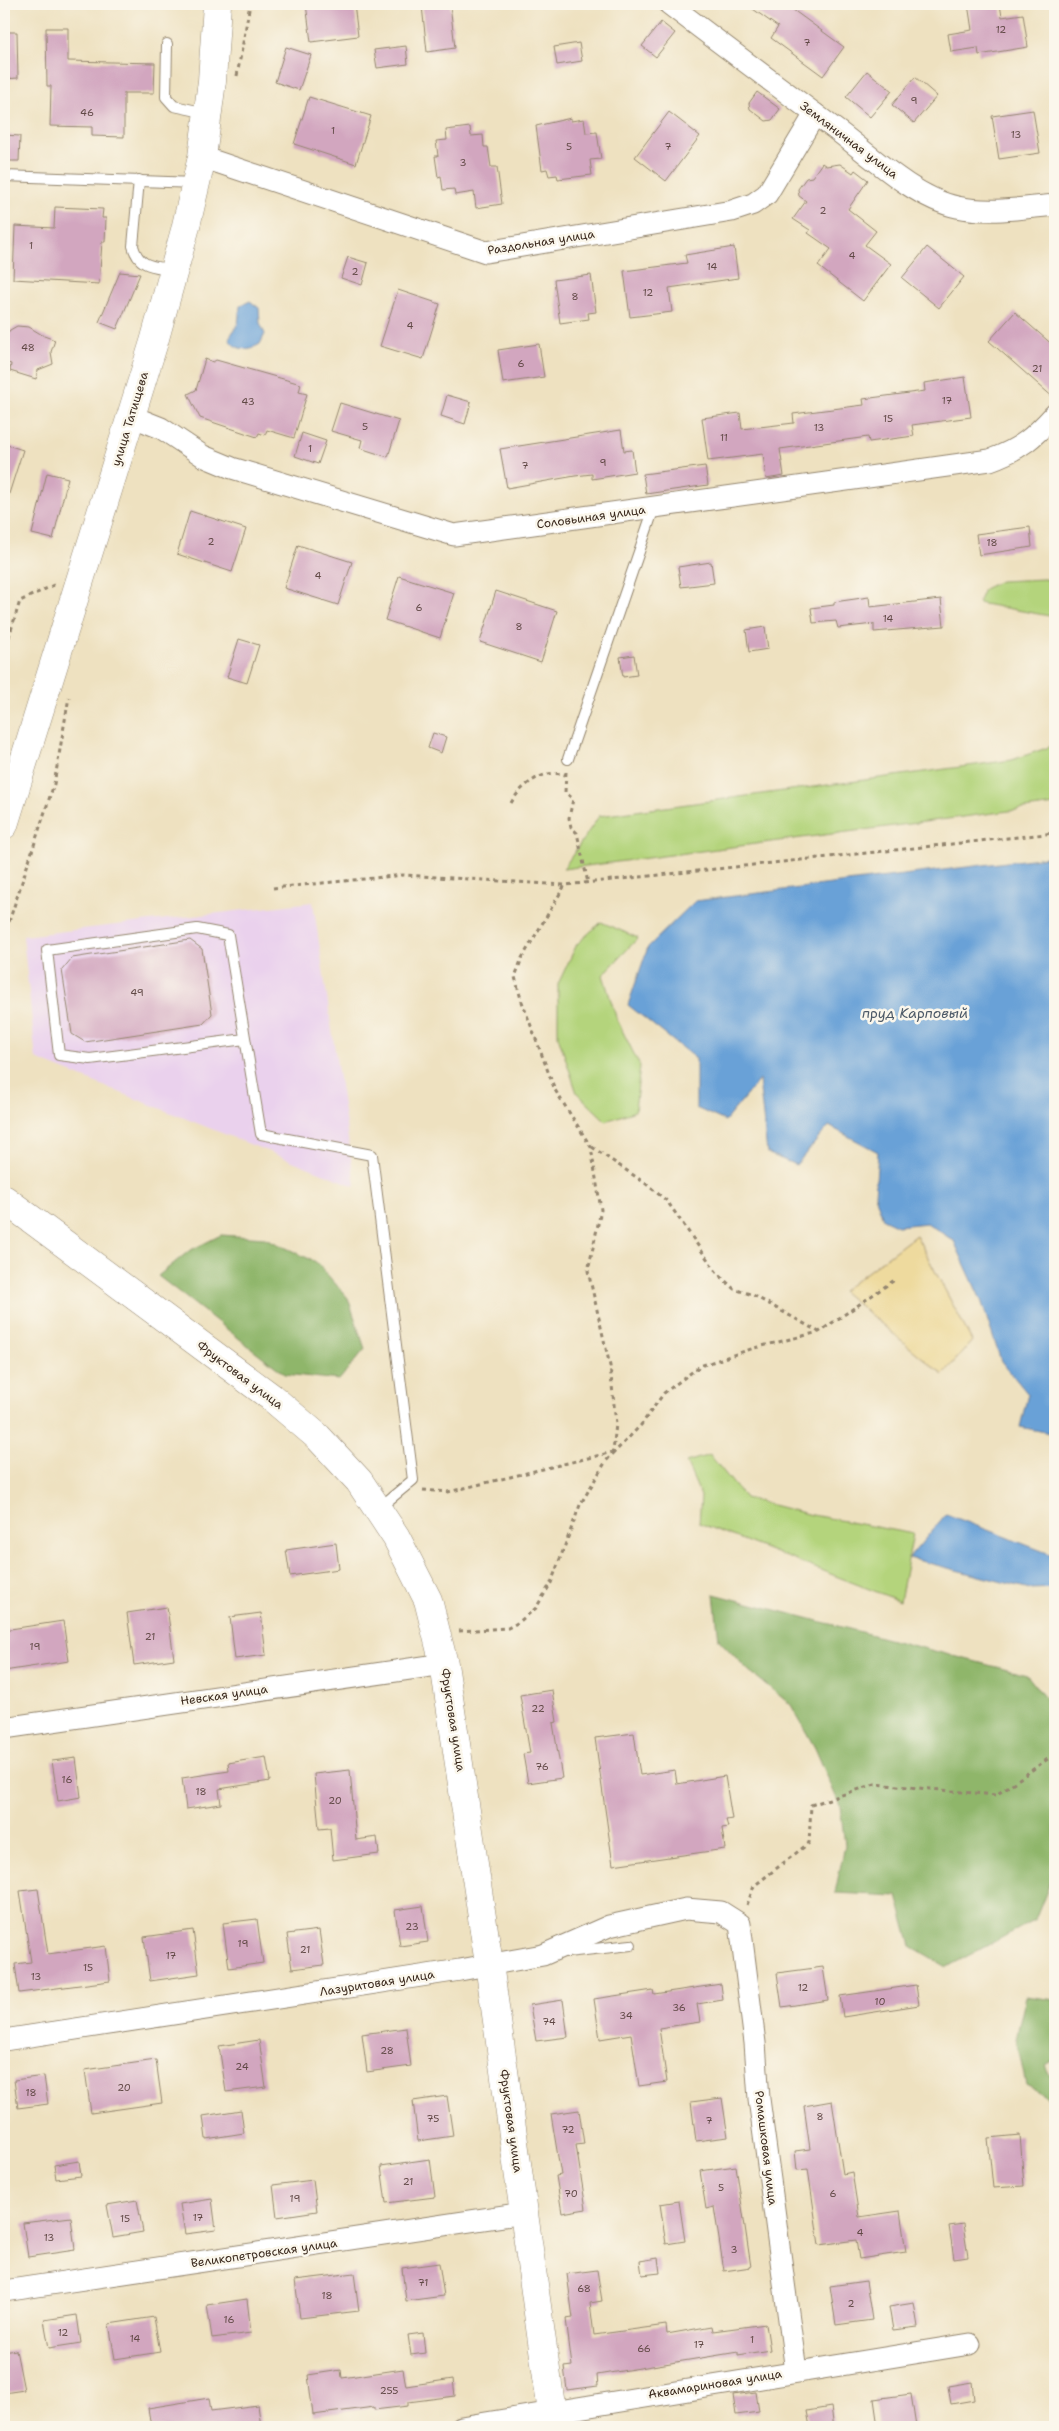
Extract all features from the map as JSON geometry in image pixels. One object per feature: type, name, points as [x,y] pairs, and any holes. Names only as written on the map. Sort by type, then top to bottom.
[{"type":"street","name":"улица Татищева","points":[[4,826],[131,416],[174,270],[199,170],[212,81],[217,4]]},
{"type":"street","name":"Земляничная улица","points":[[669,4],[894,174],[936,200],[956,207],[978,210],[1055,206]]},
{"type":"street","name":"Раздольная улица","points":[[199,170],[486,252],[732,211],[753,204],[767,194],[815,114]]},
{"type":"street","name":"Соловьиная улица","points":[[131,416],[161,428],[203,456],[232,468],[454,535],[990,460],[1012,452],[1031,440],[1055,414]]},
{"type":"street","name":"Фруктовая улица","points":[[4,1199],[271,1397],[318,1437],[359,1481],[396,1538],[428,1600],[444,1664],[554,2419]]},
{"type":"street","name":"Невская улица","points":[[4,1728],[444,1664]]},
{"type":"street","name":"Лазуритовая улица","points":[[4,2040],[460,1970],[543,1955],[609,1926],[686,1909],[721,1912],[740,1924]]},
{"type":"street","name":"Ромашковая улица","points":[[740,1924],[755,2043],[759,2099],[796,2371]]},
{"type":"street","name":"Великопетровская улица","points":[[4,2291],[524,2213]]},
{"type":"street","name":"Аквамариновая улица","points":[[460,2427],[554,2419],[796,2371],[970,2344]]},
{"type":"lane","points":[[167,44],[166,97],[174,106],[208,114]]},
{"type":"lane","points":[[4,176],[139,180],[199,170]]},
{"type":"lane","points":[[139,180],[133,246],[136,256],[143,264],[174,270]]},
{"type":"lane","points":[[568,760],[654,508]]},
{"type":"lane","points":[[245,1038],[90,1059],[59,1054],[47,950],[197,929],[228,935],[261,1134],[372,1155],[413,1480],[377,1509]]},
{"type":"lane","points":[[543,1955],[631,1945]]},
{"type":"path","points":[[4,653],[20,601],[60,583]]},
{"type":"path","points":[[568,760],[565,775],[565,792],[573,800],[569,818],[570,827],[577,833],[588,883]]},
{"type":"path","points":[[511,803],[529,781],[548,774],[558,773],[565,775]]},
{"type":"path","points":[[273,888],[404,875],[565,885],[1055,833]]},
{"type":"path","points":[[565,885],[522,958],[515,977],[521,999],[555,1090],[591,1147],[645,1183],[667,1201],[718,1273],[734,1289],[753,1295],[819,1332]]},
{"type":"path","points":[[591,1147],[600,1210],[588,1271],[610,1366],[616,1424],[613,1452]]},
{"type":"path","points":[[453,1631],[508,1628],[536,1608],[551,1583],[580,1505],[613,1452],[640,1425],[664,1393],[700,1366],[754,1348],[819,1332],[896,1279]]},
{"type":"path","points":[[402,1488],[448,1492],[613,1452]]},
{"type":"path","points":[[740,1924],[754,1886],[809,1843],[811,1805],[875,1784],[996,1795],[1055,1754]]},
{"type":"shaded area","points":[[313,902],[355,1186],[36,1059],[23,936]]},
{"type":"green space","points":[[1044,579],[1055,581],[1055,617],[978,603],[984,589],[1000,581]]},
{"type":"green space","points":[[1055,745],[1055,805],[563,869],[599,816],[1012,760]]},
{"type":"green space","points":[[601,922],[638,938],[603,975],[617,1020],[640,1066],[635,1111],[606,1121],[577,1093],[558,1036],[558,984],[577,944]]},
{"type":"green space","points":[[221,1235],[265,1238],[316,1262],[348,1298],[365,1349],[339,1380],[285,1374],[158,1276],[189,1251]]},
{"type":"green space","points":[[710,1455],[745,1498],[807,1514],[913,1534],[900,1601],[699,1523],[701,1496],[686,1462]]},
{"type":"green space","points":[[714,1594],[1027,1675],[1055,1711],[1055,1871],[1035,1920],[947,1967],[911,1946],[897,1896],[835,1893],[845,1845],[840,1806],[815,1748],[791,1705],[748,1670],[719,1640]]},
{"type":"green space","points":[[1026,1996],[1055,2000],[1055,2059],[1045,2065],[1055,2086],[1050,2098],[1026,2085],[1016,2038]]},
{"type":"sand","points":[[916,1235],[972,1341],[943,1375],[842,1291]]},
{"type":"water","points":[[250,301],[259,308],[260,323],[265,334],[260,344],[247,349],[234,345],[229,338],[238,324],[240,306]]},
{"type":"water","name":"пруд Карповый","points":[[1055,856],[1055,1434],[1020,1427],[1028,1394],[1001,1361],[981,1300],[954,1241],[927,1223],[898,1226],[883,1219],[875,1195],[878,1152],[829,1126],[796,1165],[767,1153],[759,1080],[725,1121],[696,1108],[696,1059],[628,1005],[648,947],[695,901]]},
{"type":"water","points":[[946,1514],[1050,1554],[1055,1553],[1055,1588],[1030,1589],[909,1558]]},
{"type":"building","points":[[306,4],[354,4],[358,36],[311,42]]},
{"type":"building","points":[[450,4],[455,48],[427,52],[422,6]]},
{"type":"building","points":[[746,4],[785,4],[844,47],[823,76],[771,38],[778,27]]},
{"type":"building","points":[[968,4],[1000,4],[1002,17],[1023,14],[1028,47],[979,55],[978,48],[951,52],[948,34],[972,30]]},
{"type":"building","points":[[661,22],[675,33],[656,57],[642,46]]},
{"type":"building","points":[[46,28],[68,28],[68,61],[155,63],[154,93],[124,93],[124,137],[92,136],[92,127],[50,126],[51,86],[47,86]]},
{"type":"building","points":[[4,32],[17,32],[18,78],[4,79]]},
{"type":"building","points":[[579,43],[582,61],[557,65],[554,47]]},
{"type":"building","points":[[406,46],[408,64],[377,68],[374,50]]},
{"type":"building","points":[[286,47],[311,55],[299,90],[275,82]]},
{"type":"building","points":[[867,71],[892,91],[870,117],[846,97]]},
{"type":"building","points":[[915,77],[937,96],[914,123],[892,105]]},
{"type":"building","points":[[757,92],[780,109],[772,120],[766,121],[750,109],[749,103]]},
{"type":"building","points":[[309,97],[371,116],[356,164],[294,144]]},
{"type":"building","points":[[1033,110],[1040,153],[999,159],[992,116]]},
{"type":"building","points":[[669,112],[700,136],[666,181],[635,157]]},
{"type":"building","points":[[571,118],[571,121],[584,119],[586,133],[597,132],[601,159],[590,160],[592,175],[558,179],[557,175],[549,176],[547,169],[542,170],[536,126]]},
{"type":"building","points":[[470,127],[471,136],[483,135],[484,147],[488,147],[491,167],[497,167],[502,204],[476,208],[474,192],[455,195],[454,189],[443,190],[441,176],[438,177],[435,156],[438,156],[436,141],[447,140],[446,130]]},
{"type":"building","points":[[4,135],[20,136],[19,161],[4,161]]},
{"type":"building","points":[[822,163],[826,166],[840,164],[853,173],[855,170],[868,180],[848,209],[876,231],[865,245],[891,264],[863,301],[818,266],[831,249],[808,233],[810,230],[793,219],[806,201],[799,196],[798,189],[806,178],[812,177]]},
{"type":"building","points":[[55,207],[103,209],[102,218],[106,218],[105,242],[102,242],[99,284],[13,279],[15,226],[54,228]]},
{"type":"building","points":[[734,247],[738,278],[669,288],[672,312],[630,317],[624,271],[687,263],[685,255]]},
{"type":"building","points":[[927,247],[964,277],[939,308],[902,278]]},
{"type":"building","points":[[348,257],[368,263],[362,285],[341,278]]},
{"type":"building","points":[[120,272],[140,274],[117,329],[99,322]]},
{"type":"building","points":[[591,275],[596,312],[588,313],[589,319],[560,323],[554,280]]},
{"type":"building","points":[[398,290],[440,304],[423,359],[380,346]]},
{"type":"building","points":[[1015,312],[1055,347],[1055,399],[989,341]]},
{"type":"building","points":[[17,326],[29,327],[55,340],[51,352],[53,364],[38,370],[36,379],[10,371],[11,364],[4,362],[4,338],[10,330]]},
{"type":"building","points":[[539,344],[544,377],[503,383],[498,350]]},
{"type":"building","points":[[205,359],[213,362],[216,360],[301,384],[299,392],[307,394],[294,438],[267,430],[265,435],[259,433],[257,437],[200,418],[188,394],[196,390]]},
{"type":"building","points":[[965,377],[971,417],[912,425],[914,436],[869,442],[868,437],[780,449],[784,476],[766,479],[763,454],[708,461],[702,418],[740,413],[742,429],[794,423],[793,414],[864,405],[863,399],[925,391],[924,383]]},
{"type":"building","points":[[447,395],[471,402],[465,424],[441,416]]},
{"type":"building","points":[[340,403],[399,421],[388,457],[360,448],[362,440],[331,431]]},
{"type":"building","points":[[621,430],[624,451],[632,450],[635,472],[592,479],[592,474],[575,476],[507,488],[500,449]]},
{"type":"building","points":[[302,433],[326,441],[318,464],[295,456]]},
{"type":"building","points":[[4,444],[23,450],[7,500],[4,499]]},
{"type":"building","points":[[705,466],[708,485],[646,494],[643,474]]},
{"type":"building","points":[[47,473],[68,478],[53,539],[32,534]]},
{"type":"building","points":[[190,511],[246,529],[232,572],[177,554]]},
{"type":"building","points":[[1030,527],[1032,547],[979,555],[976,534]]},
{"type":"building","points":[[298,545],[352,562],[338,605],[284,588]]},
{"type":"building","points":[[711,562],[714,583],[681,587],[678,567]]},
{"type":"building","points":[[399,576],[454,593],[440,638],[385,620]]},
{"type":"building","points":[[496,591],[557,611],[541,662],[480,642]]},
{"type":"building","points":[[869,597],[870,607],[941,599],[944,626],[874,632],[874,624],[838,628],[836,621],[813,623],[811,608],[834,605],[834,602]]},
{"type":"building","points":[[765,627],[768,649],[749,652],[746,630]]},
{"type":"building","points":[[239,639],[259,645],[247,683],[227,677]]},
{"type":"building","points":[[634,655],[637,675],[623,677],[620,657]]},
{"type":"building","points":[[433,733],[446,737],[441,753],[428,748]]},
{"type":"building","points":[[190,940],[202,949],[212,1014],[203,1024],[85,1042],[72,1034],[62,970],[72,958]]},
{"type":"building","points":[[336,1543],[339,1569],[290,1576],[286,1550]]},
{"type":"building","points":[[167,1607],[174,1659],[134,1665],[127,1613]]},
{"type":"building","points":[[261,1613],[266,1655],[235,1659],[230,1617]]},
{"type":"building","points":[[63,1621],[69,1661],[4,1671],[4,1630]]},
{"type":"building","points":[[552,1690],[557,1722],[553,1723],[562,1778],[528,1783],[523,1754],[530,1753],[520,1695]]},
{"type":"building","points":[[634,1733],[640,1775],[675,1770],[677,1784],[725,1776],[732,1819],[726,1820],[728,1827],[722,1828],[725,1849],[613,1865],[595,1738]]},
{"type":"building","points":[[266,1757],[270,1781],[219,1789],[221,1804],[186,1809],[182,1778],[229,1771],[228,1763]]},
{"type":"building","points":[[76,1758],[81,1797],[58,1801],[52,1761]]},
{"type":"building","points":[[350,1770],[356,1840],[377,1837],[379,1854],[333,1860],[330,1828],[319,1829],[314,1774]]},
{"type":"building","points":[[38,1889],[48,1954],[106,1946],[110,1981],[19,1993],[15,1964],[31,1962],[20,1891]]},
{"type":"building","points":[[423,1906],[428,1942],[400,1946],[395,1910]]},
{"type":"building","points":[[257,1919],[263,1963],[229,1968],[223,1923]]},
{"type":"building","points":[[193,1930],[199,1974],[150,1981],[144,1937]]},
{"type":"building","points":[[319,1930],[324,1965],[292,1969],[287,1934]]},
{"type":"building","points":[[823,1967],[828,2000],[782,2007],[777,1973]]},
{"type":"building","points":[[721,1984],[723,2000],[697,2004],[700,2022],[659,2028],[667,2082],[639,2086],[631,2034],[600,2039],[594,1999],[653,1990],[654,1994]]},
{"type":"building","points":[[916,1985],[919,2005],[843,2017],[840,1996]]},
{"type":"building","points":[[563,2000],[568,2037],[536,2041],[530,2005]]},
{"type":"building","points":[[406,2028],[411,2066],[367,2072],[362,2034]]},
{"type":"building","points":[[259,2040],[266,2087],[226,2092],[219,2046]]},
{"type":"building","points":[[156,2060],[162,2103],[91,2113],[85,2070]]},
{"type":"building","points":[[44,2076],[48,2104],[18,2108],[14,2080]]},
{"type":"building","points":[[447,2096],[453,2136],[418,2141],[413,2101]]},
{"type":"building","points":[[722,2098],[728,2137],[696,2141],[691,2102]]},
{"type":"building","points":[[832,2101],[843,2174],[852,2172],[859,2217],[900,2211],[906,2252],[859,2259],[856,2240],[819,2245],[808,2169],[797,2170],[795,2151],[810,2149],[804,2106]]},
{"type":"building","points":[[241,2110],[244,2133],[206,2139],[203,2116]]},
{"type":"building","points":[[579,2110],[584,2144],[576,2145],[586,2209],[562,2213],[556,2176],[561,2175],[551,2114]]},
{"type":"building","points":[[1020,2135],[1024,2186],[993,2188],[988,2138]]},
{"type":"building","points":[[430,2159],[435,2197],[386,2203],[381,2166]]},
{"type":"building","points":[[79,2161],[81,2176],[56,2179],[54,2165]]},
{"type":"building","points":[[736,2166],[751,2267],[724,2271],[714,2207],[706,2209],[700,2171]]},
{"type":"building","points":[[313,2180],[317,2211],[277,2217],[273,2185]]},
{"type":"building","points":[[212,2199],[216,2230],[185,2234],[180,2204]]},
{"type":"building","points":[[137,2200],[143,2232],[113,2237],[107,2205]]},
{"type":"building","points":[[679,2201],[685,2241],[666,2244],[660,2204]]},
{"type":"building","points":[[71,2217],[75,2250],[28,2257],[23,2223]]},
{"type":"building","points":[[963,2224],[968,2257],[954,2259],[949,2226]]},
{"type":"building","points":[[658,2258],[660,2273],[642,2275],[640,2261]]},
{"type":"building","points":[[439,2263],[444,2296],[406,2301],[402,2268]]},
{"type":"building","points":[[597,2270],[602,2301],[590,2303],[594,2335],[666,2325],[667,2334],[712,2326],[713,2331],[766,2324],[770,2350],[738,2355],[738,2352],[597,2375],[598,2386],[567,2390],[564,2367],[572,2366],[566,2319],[573,2318],[567,2274]]},
{"type":"building","points":[[354,2273],[359,2311],[300,2318],[295,2280]]},
{"type":"building","points":[[866,2281],[872,2320],[836,2325],[830,2286]]},
{"type":"building","points":[[247,2299],[251,2333],[212,2338],[207,2305]]},
{"type":"building","points":[[914,2303],[918,2327],[893,2330],[889,2307]]},
{"type":"building","points":[[77,2315],[81,2343],[49,2348],[44,2320]]},
{"type":"building","points":[[154,2317],[160,2352],[115,2359],[109,2324]]},
{"type":"building","points":[[423,2333],[425,2353],[411,2355],[408,2335]]},
{"type":"building","points":[[16,2350],[24,2390],[4,2393],[4,2352]]},
{"type":"building","points":[[403,2369],[406,2386],[453,2379],[455,2396],[408,2402],[408,2406],[374,2410],[374,2407],[313,2415],[308,2375],[341,2370],[342,2378]]},
{"type":"building","points":[[972,2382],[974,2400],[951,2404],[948,2386]]},
{"type":"building","points":[[756,2392],[759,2412],[736,2415],[733,2395]]},
{"type":"building","points":[[911,2394],[916,2427],[878,2427],[874,2399]]},
{"type":"building","points":[[209,2398],[211,2411],[258,2405],[261,2427],[151,2427],[148,2408]]},
{"type":"building","points":[[831,2407],[834,2427],[810,2427],[807,2411]]}]
